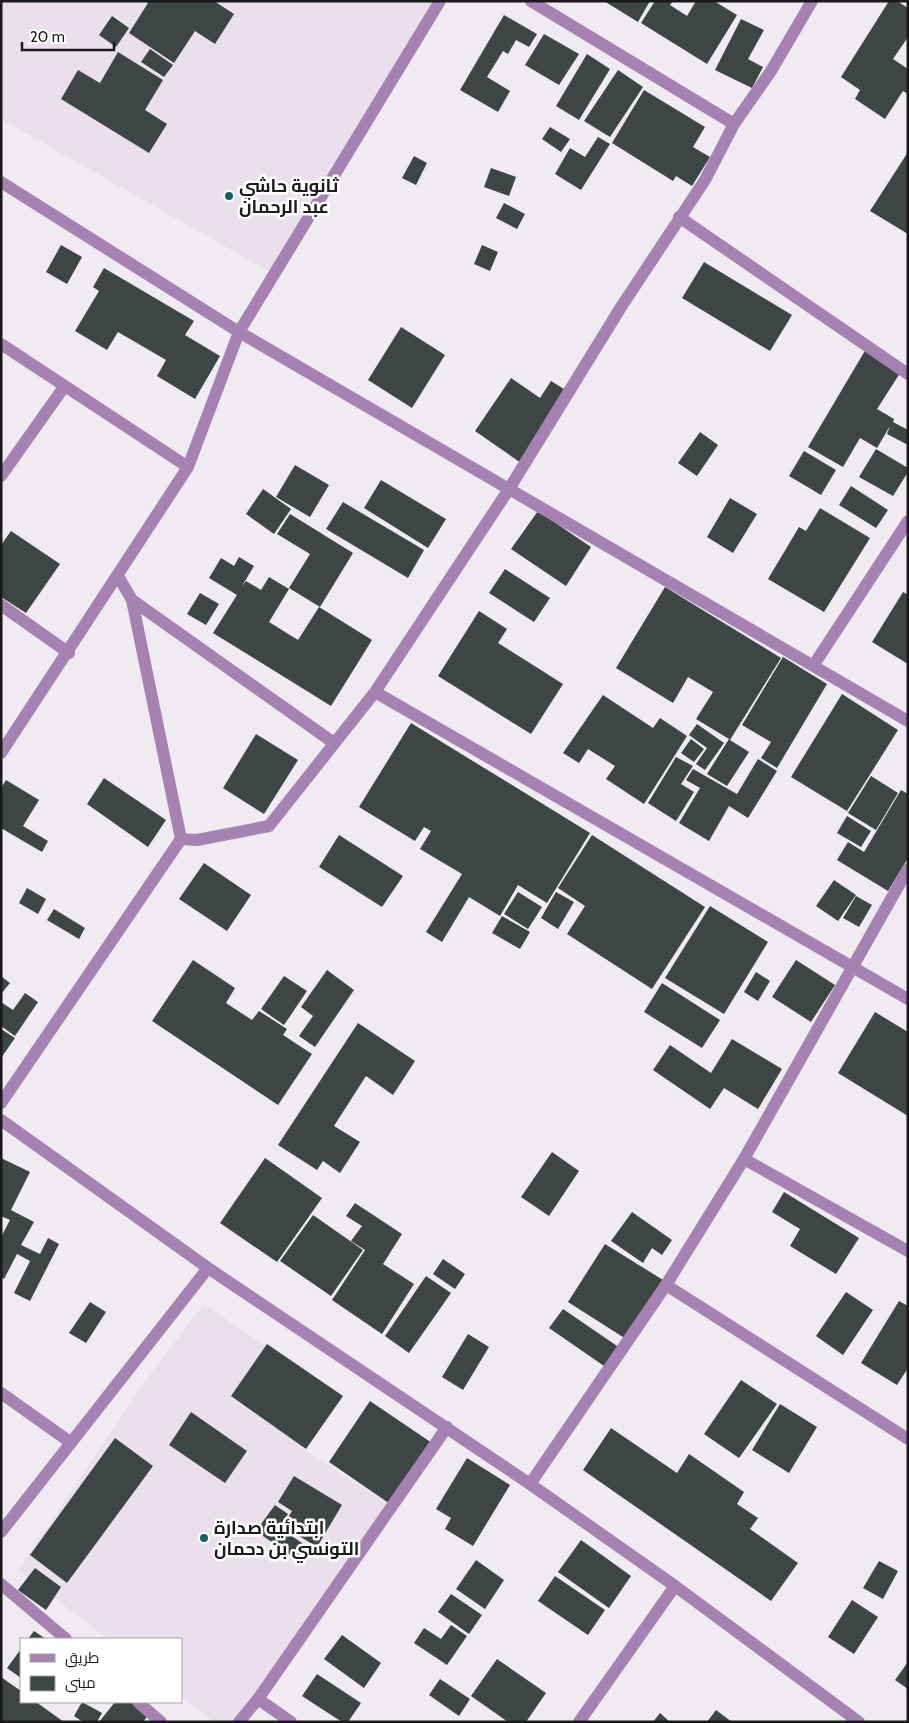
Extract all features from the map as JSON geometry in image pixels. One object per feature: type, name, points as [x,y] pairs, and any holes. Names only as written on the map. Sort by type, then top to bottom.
[{"type":"street","points":[[1,753],[69,653],[188,467],[239,332],[440,1]]},
{"type":"street","points":[[531,1],[734,124]]},
{"type":"street","points":[[181,839],[197,840],[269,826],[375,692],[509,489],[679,217],[705,180],[734,124],[770,71],[812,1]]},
{"type":"street","points":[[1,182],[239,332],[908,721]]},
{"type":"street","points":[[679,217],[908,374]]},
{"type":"street","points":[[1,344],[188,467]]},
{"type":"street","points":[[1,476],[64,387]]},
{"type":"street","points":[[814,666],[908,521]]},
{"type":"street","points":[[1,1103],[181,839],[132,600],[118,576]]},
{"type":"street","points":[[132,600],[334,743]]},
{"type":"street","points":[[1,606],[69,653]]},
{"type":"street","points":[[375,692],[851,968],[908,999]]},
{"type":"street","points":[[530,1484],[666,1285],[744,1159],[908,869]]},
{"type":"street","points":[[1,1120],[208,1268],[530,1484],[675,1586],[860,1722]]},
{"type":"street","points":[[744,1159],[908,1251]]},
{"type":"street","points":[[1,1532],[208,1268]]},
{"type":"street","points":[[666,1285],[908,1439]]},
{"type":"street","points":[[1,1393],[70,1442]]},
{"type":"street","points":[[239,1722],[258,1699],[447,1427]]},
{"type":"street","points":[[1,1584],[65,1638]]},
{"type":"street","points":[[579,1722],[675,1586]]},
{"type":"street","points":[[258,1699],[291,1722]]},
{"type":"street","points":[[139,1703],[162,1722]]},
{"type":"shaded area","name":"ثانوية حاشي عبد الرحمان","points":[[1,1],[442,1],[272,273],[1,119]]},
{"type":"shaded area","name":"ابتدائية صدارة التونسي بن دحمان","points":[[204,1304],[338,1394],[302,1448],[390,1506],[244,1722],[214,1722],[182,1697],[182,1638],[107,1638],[18,1570],[156,1366]]},
{"type":"building","points":[[145,1],[214,1],[234,14],[215,44],[195,31],[174,63],[129,33],[148,3]]},
{"type":"building","points":[[604,1],[650,1],[638,22]]},
{"type":"building","points":[[655,1],[673,1],[670,5],[687,16],[696,1],[714,1],[737,15],[707,64],[641,23]]},
{"type":"building","points":[[889,1],[897,1],[908,8],[908,37],[893,59],[908,69],[908,94],[903,91],[885,119],[855,99],[860,90],[841,77]]},
{"type":"building","points":[[504,15],[537,34],[529,47],[516,40],[508,54],[503,51],[487,77],[510,91],[498,112],[460,90]]},
{"type":"building","points":[[112,16],[129,28],[116,47],[99,35]]},
{"type":"building","points":[[741,19],[764,30],[748,59],[763,67],[752,88],[715,70]]},
{"type":"building","points":[[544,34],[579,54],[559,85],[525,65]]},
{"type":"building","points":[[150,49],[173,65],[164,77],[141,62]]},
{"type":"building","points":[[118,52],[163,80],[145,110],[167,124],[149,153],[61,99],[78,70],[100,83]]},
{"type":"building","points":[[587,54],[610,69],[579,120],[556,106]]},
{"type":"building","points":[[618,70],[643,87],[610,137],[584,121]]},
{"type":"building","points":[[644,90],[705,127],[693,147],[710,157],[692,186],[676,176],[673,181],[612,143]]},
{"type":"building","points":[[550,127],[570,139],[561,152],[542,139]]},
{"type":"building","points":[[598,137],[610,144],[581,190],[555,174],[570,148],[585,157]]},
{"type":"building","points":[[908,152],[908,234],[870,211]]},
{"type":"building","points":[[414,156],[427,163],[416,185],[402,178]]},
{"type":"building","points":[[491,168],[516,177],[509,196],[484,187]]},
{"type":"building","points":[[504,203],[525,214],[517,229],[496,218]]},
{"type":"building","points":[[61,245],[82,257],[67,284],[46,272]]},
{"type":"building","points":[[482,245],[498,252],[490,271],[474,264]]},
{"type":"building","points":[[704,262],[792,315],[770,351],[682,298]]},
{"type":"building","points":[[104,268],[194,321],[185,335],[220,356],[195,399],[157,376],[166,360],[118,332],[107,350],[75,331],[99,291],[93,287]]},
{"type":"building","points":[[401,327],[445,355],[412,408],[368,380]]},
{"type":"building","points":[[866,349],[902,370],[877,409],[894,419],[893,422],[908,430],[908,445],[887,434],[890,426],[877,448],[860,438],[843,467],[808,447]]},
{"type":"building","points":[[511,378],[540,398],[551,381],[572,394],[524,465],[475,431]]},
{"type":"building","points":[[700,432],[718,445],[697,476],[678,463]]},
{"type":"building","points":[[876,449],[908,468],[908,472],[893,496],[859,477]]},
{"type":"building","points":[[804,451],[836,470],[821,495],[789,476]]},
{"type":"building","points":[[295,465],[329,485],[310,517],[276,497]]},
{"type":"building","points":[[381,480],[446,519],[428,548],[364,508]]},
{"type":"building","points":[[851,486],[888,510],[876,528],[839,505]]},
{"type":"building","points":[[263,489],[291,509],[274,534],[246,514]]},
{"type":"building","points":[[730,498],[757,514],[733,553],[707,537]]},
{"type":"building","points":[[343,502],[424,550],[408,578],[326,529]]},
{"type":"building","points":[[820,508],[870,538],[824,612],[768,579],[799,527],[806,531]]},
{"type":"building","points":[[538,511],[591,547],[566,586],[511,549]]},
{"type":"building","points":[[290,514],[353,553],[320,607],[289,588],[310,554],[277,534]]},
{"type":"building","points":[[11,531],[60,564],[26,613],[1,597],[1,545]]},
{"type":"building","points":[[239,557],[254,566],[242,586],[246,581],[261,590],[269,577],[289,589],[269,622],[298,640],[319,607],[372,640],[331,706],[213,633],[237,595],[209,578],[221,558],[234,566]]},
{"type":"building","points":[[505,569],[550,598],[534,622],[489,593]]},
{"type":"building","points":[[665,587],[781,658],[730,740],[749,752],[727,786],[707,774],[729,739],[696,719],[713,692],[688,677],[673,703],[616,668]]},
{"type":"building","points":[[903,592],[908,595],[908,664],[872,642]]},
{"type":"building","points":[[200,593],[219,604],[206,625],[187,614]]},
{"type":"building","points":[[479,611],[507,629],[498,643],[563,684],[531,734],[438,676]]},
{"type":"building","points":[[783,657],[827,684],[777,768],[761,758],[771,742],[742,725]]},
{"type":"building","points":[[842,694],[898,730],[847,811],[791,777]]},
{"type":"building","points":[[603,695],[653,728],[660,718],[687,736],[644,804],[606,779],[615,766],[588,749],[579,763],[563,753]]},
{"type":"building","points":[[411,723],[590,833],[547,903],[518,885],[500,916],[469,897],[442,942],[426,932],[462,874],[420,849],[431,831],[424,827],[415,841],[359,807]]},
{"type":"building","points":[[697,724],[724,743],[705,770],[696,764],[707,748],[689,735]]},
{"type":"building","points":[[256,734],[298,760],[264,814],[223,788]]},
{"type":"building","points":[[691,739],[704,749],[694,762],[681,753]]},
{"type":"building","points":[[676,757],[693,766],[681,784],[694,792],[676,821],[648,803]]},
{"type":"building","points":[[758,759],[777,771],[748,818],[729,806],[709,841],[679,823],[700,788],[686,780],[693,769],[737,794]]},
{"type":"building","points":[[871,776],[898,793],[876,830],[848,813]]},
{"type":"building","points":[[104,778],[166,820],[148,847],[87,804]]},
{"type":"building","points":[[6,780],[39,800],[23,826],[48,841],[42,852],[1,828],[1,788]]},
{"type":"building","points":[[901,790],[908,794],[908,858],[888,891],[837,860],[848,842],[864,852]]},
{"type":"building","points":[[847,816],[871,831],[861,847],[837,833]]},
{"type":"building","points":[[339,835],[403,876],[382,907],[319,867]]},
{"type":"building","points":[[592,835],[705,907],[652,989],[567,934],[585,906],[558,888]]},
{"type":"building","points":[[204,863],[251,895],[227,931],[179,899]]},
{"type":"building","points":[[834,880],[856,895],[838,921],[816,906]]},
{"type":"building","points":[[27,888],[46,899],[38,914],[19,903]]},
{"type":"building","points":[[518,892],[542,907],[528,929],[504,914]]},
{"type":"building","points":[[556,892],[574,902],[558,929],[541,918]]},
{"type":"building","points":[[856,896],[872,905],[859,927],[843,918]]},
{"type":"building","points":[[710,906],[768,942],[724,1014],[665,978]]},
{"type":"building","points":[[54,909],[85,928],[79,939],[47,920]]},
{"type":"building","points":[[502,916],[530,932],[520,949],[492,933]]},
{"type":"building","points":[[193,960],[235,988],[226,1003],[252,1020],[259,1011],[287,1029],[283,1035],[312,1054],[278,1105],[152,1021]]},
{"type":"building","points":[[796,960],[835,985],[811,1022],[772,997]]},
{"type":"building","points":[[327,970],[354,990],[315,1047],[299,1036],[313,1016],[301,1007]]},
{"type":"building","points":[[756,972],[770,981],[758,1001],[744,992]]},
{"type":"building","points":[[1,976],[10,983],[1,994]]},
{"type":"building","points":[[284,976],[307,991],[284,1025],[261,1009]]},
{"type":"building","points":[[662,983],[720,1020],[702,1048],[644,1012]]},
{"type":"building","points":[[25,993],[38,1002],[15,1036],[1,1026],[1,1002],[13,1010]]},
{"type":"building","points":[[875,1012],[908,1032],[908,1116],[838,1073]]},
{"type":"building","points":[[358,1023],[415,1061],[393,1095],[366,1076],[334,1126],[360,1142],[340,1173],[323,1161],[317,1170],[278,1145]]},
{"type":"building","points":[[1,1029],[15,1038],[1,1058]]},
{"type":"building","points":[[732,1039],[782,1069],[758,1109],[724,1088],[710,1109],[653,1070],[670,1045],[711,1073]]},
{"type":"building","points":[[552,1152],[579,1171],[549,1216],[521,1197]]},
{"type":"building","points":[[1,1158],[30,1172],[11,1210],[34,1222],[21,1245],[40,1254],[48,1238],[59,1244],[30,1301],[14,1293],[30,1261],[17,1254],[4,1279],[1,1277],[1,1237],[10,1220],[1,1216]]},
{"type":"building","points":[[265,1158],[322,1198],[277,1262],[220,1223]]},
{"type":"building","points":[[784,1192],[859,1238],[836,1274],[790,1246],[800,1229],[772,1212]]},
{"type":"building","points":[[355,1203],[402,1234],[383,1264],[414,1284],[382,1334],[332,1300],[365,1250],[351,1241],[362,1226],[346,1216]]},
{"type":"building","points":[[632,1212],[672,1240],[662,1255],[652,1248],[643,1263],[611,1241]]},
{"type":"building","points":[[313,1215],[363,1250],[331,1296],[280,1261]]},
{"type":"building","points":[[605,1244],[663,1280],[626,1339],[568,1302]]},
{"type":"building","points":[[443,1259],[465,1274],[455,1289],[433,1274]]},
{"type":"building","points":[[426,1276],[451,1293],[409,1353],[385,1336]]},
{"type":"building","points":[[846,1292],[873,1310],[843,1355],[816,1336]]},
{"type":"building","points":[[899,1301],[908,1306],[908,1368],[897,1385],[861,1363]]},
{"type":"building","points":[[90,1302],[106,1312],[86,1343],[69,1333]]},
{"type":"building","points":[[563,1309],[620,1348],[607,1368],[549,1328]]},
{"type":"building","points":[[468,1334],[489,1347],[463,1390],[442,1377]]},
{"type":"building","points":[[267,1344],[343,1396],[306,1449],[231,1396]]},
{"type":"building","points":[[741,1380],[777,1404],[739,1458],[704,1434]]},
{"type":"building","points":[[370,1401],[432,1443],[390,1504],[329,1462]]},
{"type":"building","points":[[780,1404],[817,1427],[789,1473],[752,1450]]},
{"type":"building","points":[[191,1412],[247,1451],[225,1483],[169,1445]]},
{"type":"building","points":[[611,1428],[677,1473],[689,1454],[744,1492],[737,1504],[758,1518],[750,1529],[798,1563],[771,1601],[583,1470]]},
{"type":"building","points":[[115,1438],[153,1466],[67,1583],[30,1555]]},
{"type":"building","points":[[467,1458],[510,1485],[473,1546],[445,1529],[451,1518],[436,1509]]},
{"type":"building","points":[[294,1476],[342,1505],[317,1547],[283,1526],[292,1511],[278,1502]]},
{"type":"building","points":[[275,1505],[288,1514],[279,1527],[309,1548],[300,1562],[256,1531]]},
{"type":"building","points":[[581,1540],[631,1576],[609,1608],[558,1572]]},
{"type":"building","points":[[476,1560],[504,1580],[485,1609],[456,1589]]},
{"type":"building","points":[[879,1561],[898,1571],[883,1599],[863,1588]]},
{"type":"building","points":[[35,1568],[61,1587],[46,1610],[18,1590]]},
{"type":"building","points":[[555,1576],[605,1610],[588,1635],[538,1601]]},
{"type":"building","points":[[451,1594],[482,1615],[469,1634],[438,1612]]},
{"type":"building","points":[[852,1600],[878,1617],[854,1654],[828,1637]]},
{"type":"building","points":[[451,1625],[467,1636],[447,1665],[414,1643],[424,1628],[441,1639]]},
{"type":"building","points":[[34,1631],[44,1638],[29,1638]]},
{"type":"building","points":[[342,1635],[381,1663],[364,1688],[324,1659]]},
{"type":"building","points":[[20,1650],[20,1677],[7,1668]]},
{"type":"building","points":[[497,1659],[546,1693],[526,1722],[508,1722],[471,1696]]},
{"type":"building","points":[[908,1662],[908,1689],[895,1680]]},
{"type":"building","points":[[317,1674],[361,1703],[348,1722],[342,1722],[302,1696]]},
{"type":"building","points":[[1,1677],[20,1690],[20,1703],[37,1703],[64,1722],[1,1722]]},
{"type":"building","points":[[440,1679],[470,1699],[459,1716],[429,1695]]},
{"type":"building","points":[[81,1703],[102,1713],[97,1722],[83,1722],[74,1716]]},
{"type":"building","points":[[114,1703],[132,1703],[149,1714],[143,1722],[99,1722]]},
{"type":"building","points":[[716,1710],[732,1722],[707,1722]]},
{"type":"building","points":[[660,1713],[670,1722],[653,1722]]},
{"type":"place","name":"ثانوية حاشي عبد الرحمان","points":[[229,196]]},
{"type":"place","name":"ابتدائية صدارة التونسي بن دحمان","points":[[204,1538]]}]
